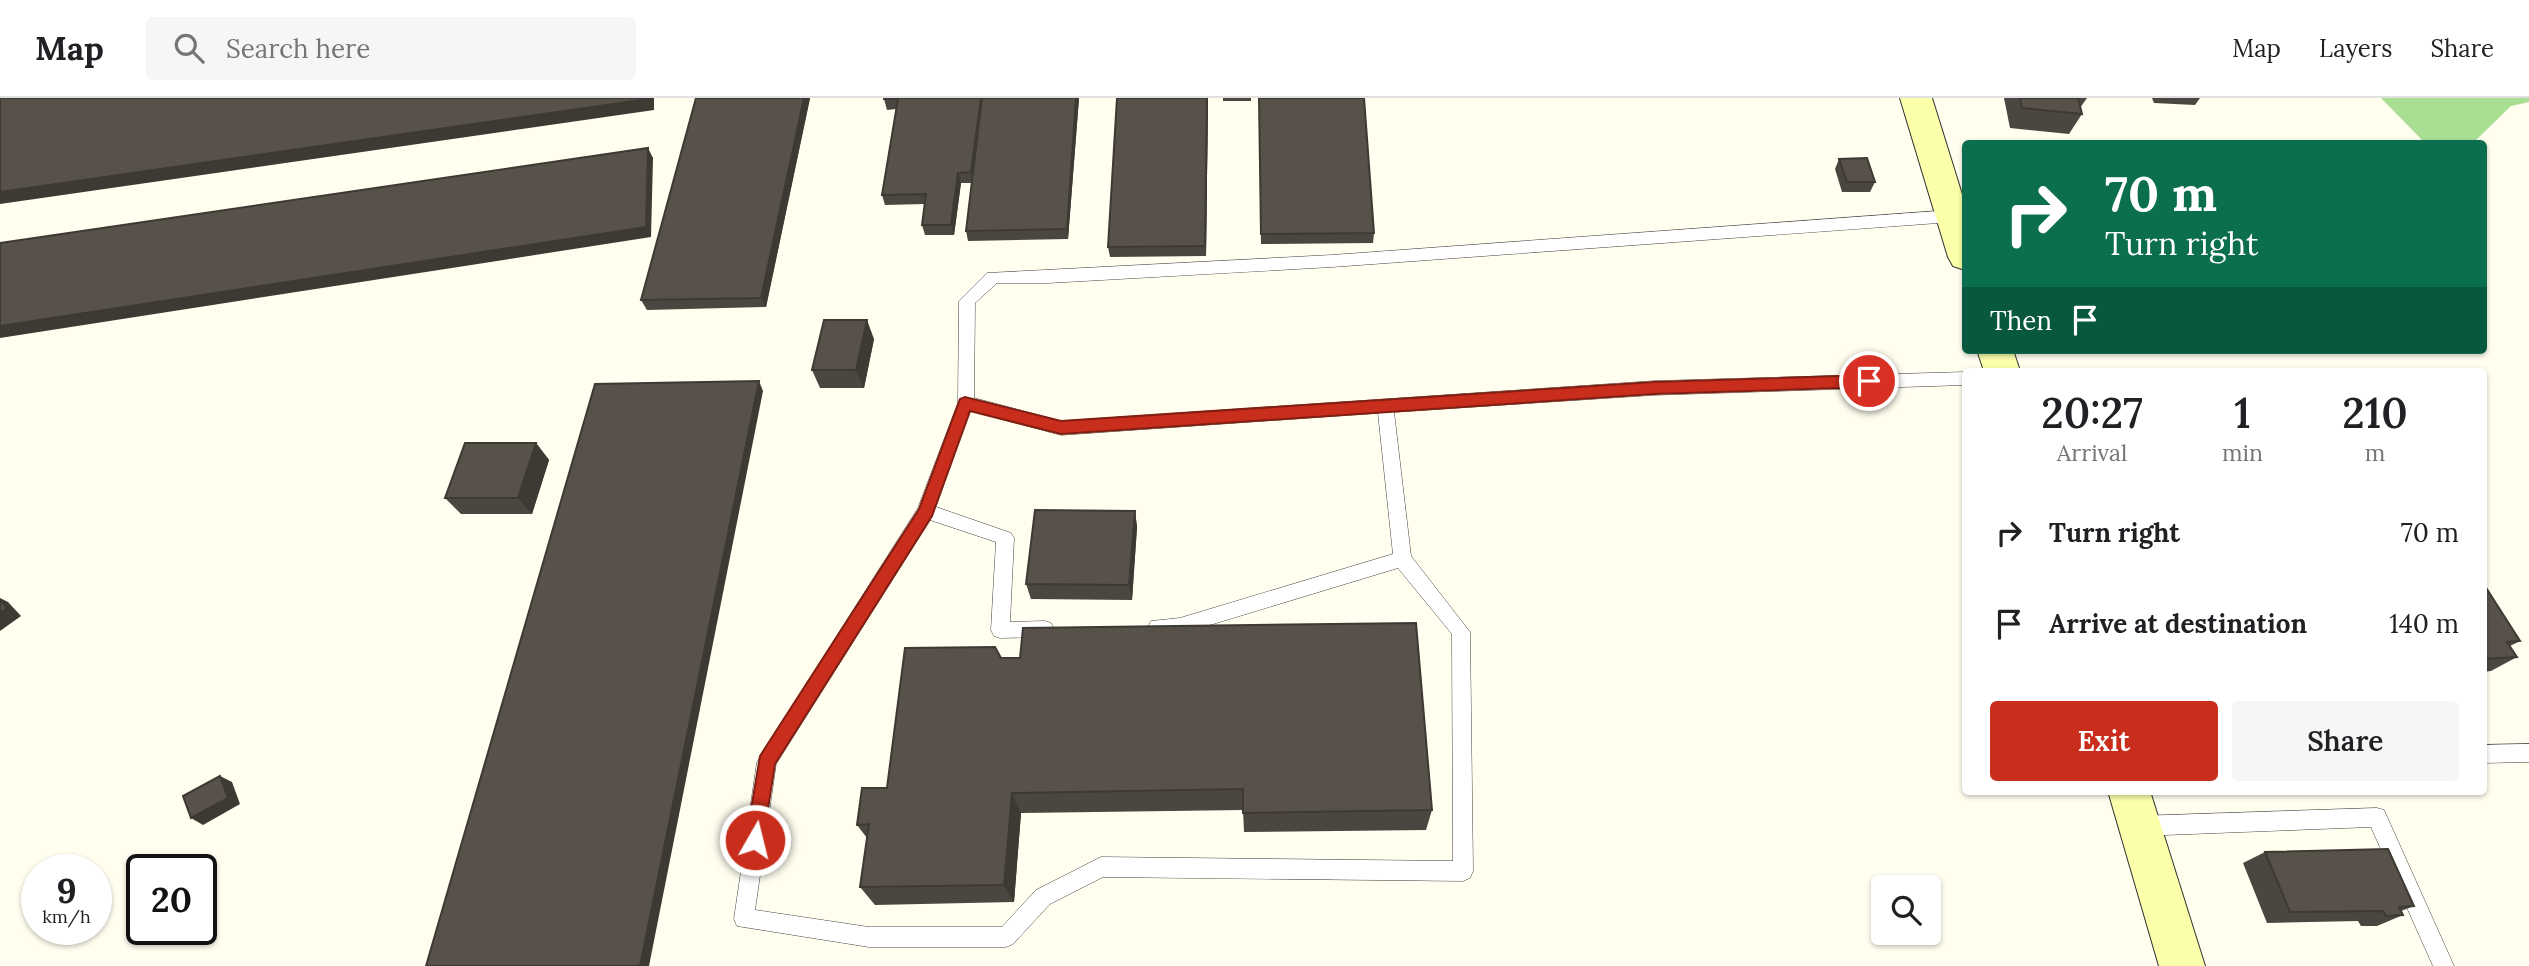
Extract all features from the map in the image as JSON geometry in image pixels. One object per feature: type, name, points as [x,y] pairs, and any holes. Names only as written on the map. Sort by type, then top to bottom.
[{"type":"main road","points":[[1916,98],[1962,248]]},
{"type":"main road","points":[[2134,809],[2182,966]]},
{"type":"lane","points":[[1385,406],[1402,559],[1461,632],[1463,871],[1101,867],[1043,897],[1006,937],[869,936],[744,919],[767,762],[926,512],[965,403],[967,301],[993,277],[1048,277],[1332,261],[1952,216]]},
{"type":"lane","points":[[965,403],[1061,428],[1654,388],[1962,379]]},
{"type":"lane","points":[[926,512],[1005,538],[1000,630],[1069,628]]},
{"type":"lane","points":[[1138,627],[1180,626],[1402,559]]},
{"type":"lane","points":[[2487,754],[2529,753]]},
{"type":"lane","points":[[2134,809],[2377,817],[2444,966]]},
{"type":"green space","points":[[2381,98],[2529,98],[2529,102],[2511,106],[2476,140],[2422,140]]},
{"type":"building","points":[[0,98],[648,98],[648,99],[0,192]]},
{"type":"building","points":[[696,98],[804,98],[761,298],[641,300]]},
{"type":"building","points":[[884,98],[981,98],[971,172],[958,173],[951,225],[922,225],[926,194],[882,195],[898,99]]},
{"type":"building","points":[[982,98],[1076,98],[1067,229],[966,231]]},
{"type":"building","points":[[1117,98],[1207,98],[1205,246],[1108,247]]},
{"type":"building","points":[[1259,98],[1364,98],[1374,233],[1261,234]]},
{"type":"building","points":[[2020,98],[2078,98],[2082,114],[2022,108]]},
{"type":"building","points":[[648,148],[646,227],[0,326],[0,243]]},
{"type":"building","points":[[1867,158],[1875,182],[1847,182],[1839,159]]},
{"type":"building","points":[[824,320],[867,320],[856,370],[812,370]]},
{"type":"building","points":[[759,381],[640,966],[426,966],[595,384]]},
{"type":"building","points":[[465,443],[536,443],[518,498],[445,498]]},
{"type":"building","points":[[1035,510],[1135,511],[1129,585],[1026,584]]},
{"type":"building","points":[[2487,589],[2520,641],[2507,642],[2517,657],[2487,659]]},
{"type":"building","points":[[0,600],[7,608],[0,613]]},
{"type":"building","points":[[1416,623],[1432,810],[1243,813],[1243,789],[1012,793],[1004,885],[860,887],[869,824],[857,825],[862,788],[887,788],[905,648],[995,647],[1001,658],[1020,658],[1023,628]]},
{"type":"building","points":[[220,776],[228,798],[191,818],[183,796]]},
{"type":"building","points":[[2388,849],[2414,906],[2399,907],[2403,915],[2386,916],[2383,911],[2290,912],[2265,852]]},
{"type":"route","points":[[755,840],[767,762],[926,512],[965,403],[1061,428],[1654,388],[1869,381]]}]
